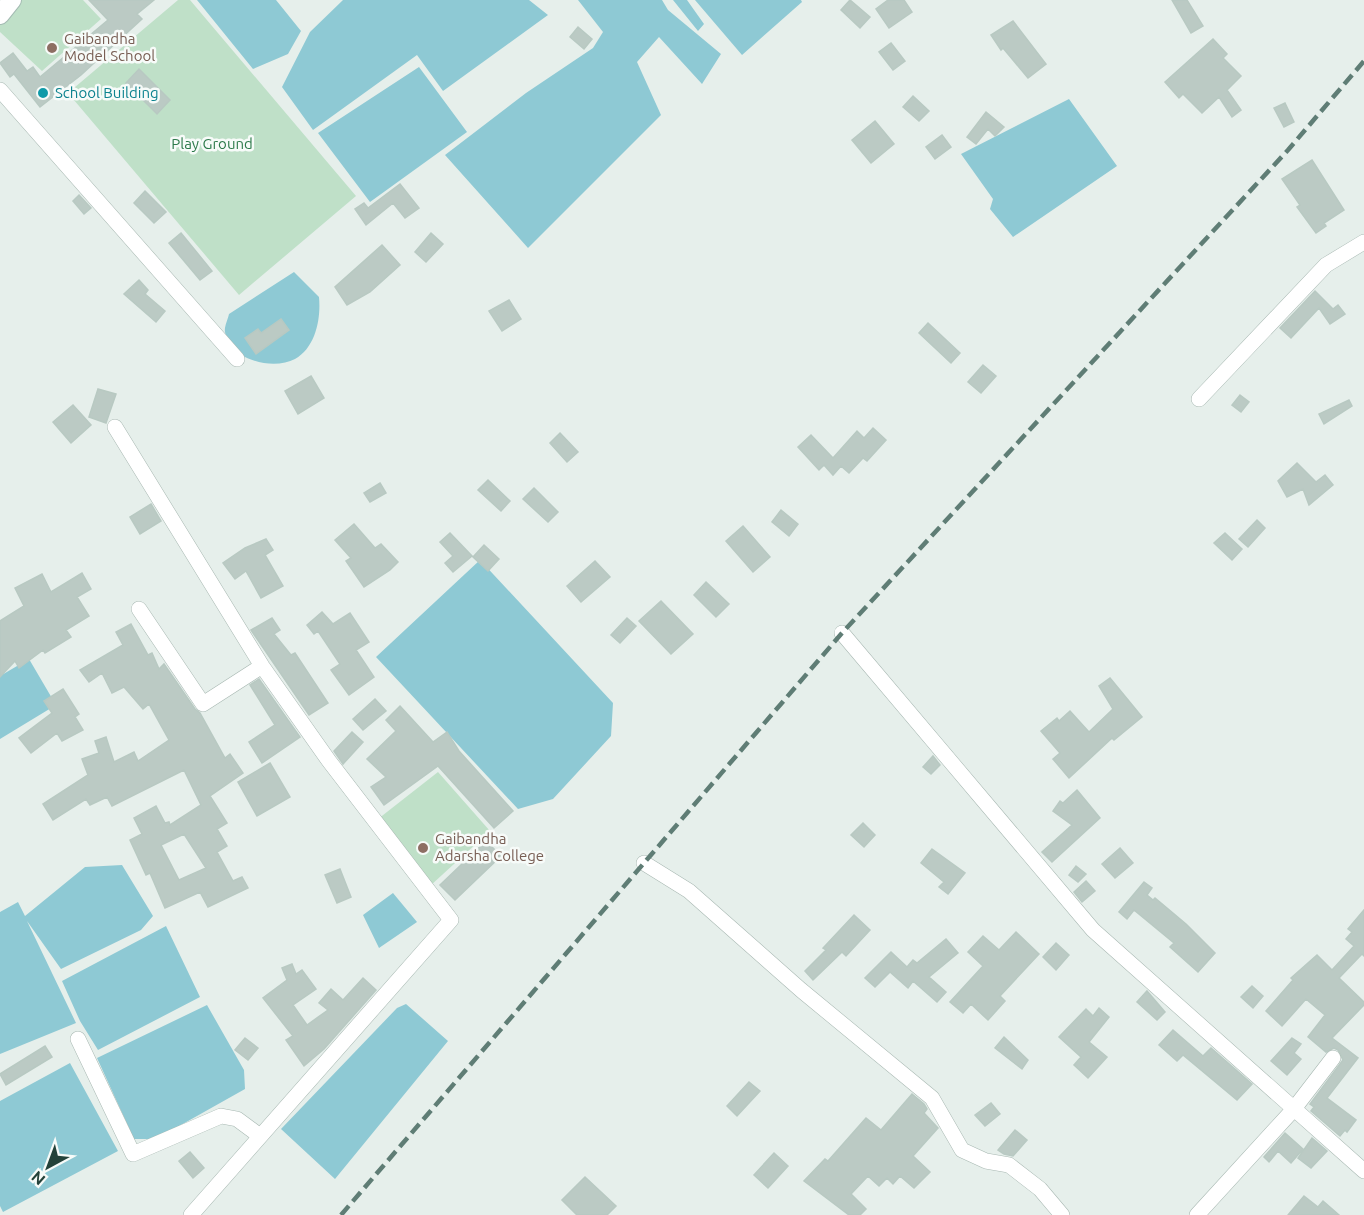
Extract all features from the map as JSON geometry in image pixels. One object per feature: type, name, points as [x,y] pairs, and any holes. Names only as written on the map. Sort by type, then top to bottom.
[{"type":"main road","points":[[0,15],[12,0]]},
{"type":"street","points":[[0,90],[237,359]]},
{"type":"street","points":[[1199,399],[1326,265],[1364,242]]},
{"type":"street","points":[[115,427],[262,666],[329,761],[451,920],[191,1215]]},
{"type":"street","points":[[139,609],[203,704],[262,666]]},
{"type":"street","points":[[842,633],[1093,930],[1364,1171]]},
{"type":"street","points":[[644,863],[689,891],[801,990],[932,1098],[962,1150],[986,1161],[1009,1165],[1040,1189],[1062,1215]]},
{"type":"street","points":[[78,1039],[133,1154],[220,1116],[237,1119],[260,1136]]},
{"type":"street","points":[[1197,1215],[1293,1110],[1333,1058]]},
{"type":"green space","points":[[22,0],[83,0],[101,19],[42,71],[0,32],[0,24]]},
{"type":"green space","name":"Play Ground","points":[[178,0],[190,0],[356,196],[239,295],[68,93]]},
{"type":"green space","points":[[438,772],[490,831],[430,886],[378,819]]},
{"type":"water","points":[[197,0],[276,0],[301,31],[288,54],[253,69]]},
{"type":"water","points":[[343,0],[529,0],[548,15],[443,91],[417,55],[313,130],[282,87],[310,32]]},
{"type":"water","points":[[578,0],[662,0],[668,10],[721,54],[702,84],[659,37],[637,62],[661,115],[528,248],[445,155],[526,93],[593,48],[603,32]]},
{"type":"water","points":[[673,0],[687,0],[704,24],[698,31]]},
{"type":"water","points":[[695,0],[801,0],[802,2],[742,55]]},
{"type":"water","points":[[419,67],[467,132],[370,202],[318,133]]},
{"type":"water","points":[[1069,99],[1117,166],[1013,237],[990,209],[993,199],[961,154]]},
{"type":"water","points":[[294,272],[319,297],[318,323],[308,347],[295,359],[275,364],[254,360],[235,350],[225,332],[229,314]]},
{"type":"water","points":[[480,560],[613,703],[611,736],[553,799],[518,809],[376,657]]},
{"type":"water","points":[[29,659],[56,705],[0,739],[0,676]]},
{"type":"water","points":[[122,865],[153,916],[141,930],[61,969],[27,921],[76,1023],[0,1054],[0,912],[18,902],[25,916],[85,867]]},
{"type":"water","points":[[393,893],[417,922],[379,948],[363,915]]},
{"type":"water","points":[[166,926],[200,997],[98,1050],[80,1021],[62,981]]},
{"type":"water","points":[[406,1004],[448,1041],[335,1179],[281,1129],[397,1008]]},
{"type":"water","points":[[207,1005],[244,1070],[245,1089],[156,1139],[134,1139],[97,1058]]},
{"type":"water","points":[[70,1063],[118,1151],[3,1212],[0,1206],[0,1101]]},
{"type":"building","points":[[89,0],[154,0],[137,14],[142,19],[81,75],[40,107],[14,74],[10,77],[0,63],[13,53],[27,71],[33,67],[40,77],[108,20]]},
{"type":"building","points":[[850,0],[870,17],[860,28],[841,10]]},
{"type":"building","points":[[888,0],[904,0],[912,12],[889,28],[876,9]]},
{"type":"building","points":[[1172,0],[1187,0],[1203,26],[1191,33]]},
{"type":"building","points":[[1013,21],[1046,64],[1028,78],[1003,48],[1001,50],[991,35]]},
{"type":"building","points":[[578,27],[592,39],[584,49],[570,37]]},
{"type":"building","points":[[1213,39],[1227,54],[1223,58],[1241,76],[1227,90],[1241,110],[1232,117],[1219,97],[1202,113],[1183,94],[1179,98],[1165,82]]},
{"type":"building","points":[[891,43],[905,61],[893,70],[879,52]]},
{"type":"building","points":[[139,69],[170,100],[157,114],[126,83]]},
{"type":"building","points":[[913,96],[929,111],[919,121],[903,107]]},
{"type":"building","points":[[1285,103],[1294,122],[1284,127],[1274,108]]},
{"type":"building","points":[[986,112],[1004,127],[995,136],[988,129],[976,144],[967,137]]},
{"type":"building","points":[[875,121],[894,144],[871,163],[852,140]]},
{"type":"building","points":[[942,135],[951,147],[935,159],[926,147]]},
{"type":"building","points":[[1312,160],[1344,210],[1324,223],[1326,226],[1316,233],[1297,207],[1300,205],[1282,179]]},
{"type":"building","points":[[400,184],[419,208],[405,218],[393,203],[366,225],[355,209],[364,203],[368,208]]},
{"type":"building","points":[[145,191],[166,212],[154,223],[134,203]]},
{"type":"building","points":[[79,195],[91,208],[84,214],[73,201]]},
{"type":"building","points":[[181,233],[212,271],[200,280],[169,243]]},
{"type":"building","points":[[431,233],[443,244],[426,262],[415,252]]},
{"type":"building","points":[[382,245],[400,265],[370,292],[347,305],[335,287]]},
{"type":"building","points":[[139,280],[148,290],[145,294],[165,311],[156,322],[124,294]]},
{"type":"building","points":[[1315,291],[1333,309],[1338,305],[1345,314],[1330,324],[1319,308],[1291,338],[1280,328]]},
{"type":"building","points":[[509,300],[521,319],[502,331],[489,311]]},
{"type":"building","points":[[281,319],[289,330],[256,354],[245,338],[258,329],[261,333]]},
{"type":"building","points":[[928,323],[960,353],[951,363],[919,333]]},
{"type":"building","points":[[983,365],[996,376],[981,393],[968,382]]},
{"type":"building","points":[[311,376],[324,398],[298,414],[285,391]]},
{"type":"building","points":[[98,389],[116,394],[106,423],[89,417]]},
{"type":"building","points":[[1240,395],[1249,402],[1241,412],[1232,405]]},
{"type":"building","points":[[1349,400],[1352,406],[1324,424],[1319,414]]},
{"type":"building","points":[[73,405],[91,425],[71,443],[53,422]]},
{"type":"building","points":[[873,428],[886,440],[867,461],[863,458],[849,473],[841,466],[833,475],[824,465],[819,470],[798,447],[811,435],[833,458],[857,431],[864,438]]},
{"type":"building","points":[[560,433],[578,452],[567,462],[550,443]]},
{"type":"building","points":[[1297,463],[1316,482],[1325,475],[1333,485],[1309,505],[1303,489],[1287,497],[1278,481]]},
{"type":"building","points":[[488,480],[510,501],[501,511],[478,490]]},
{"type":"building","points":[[380,483],[386,493],[370,502],[364,493]]},
{"type":"building","points":[[534,488],[558,512],[548,522],[523,499]]},
{"type":"building","points":[[151,504],[161,521],[140,534],[130,517]]},
{"type":"building","points":[[781,510],[798,524],[789,536],[772,522]]},
{"type":"building","points":[[1257,520],[1265,528],[1248,547],[1239,539]]},
{"type":"building","points":[[354,524],[375,548],[381,544],[398,562],[364,587],[346,561],[351,558],[335,540]]},
{"type":"building","points":[[743,526],[770,557],[753,572],[726,541]]},
{"type":"building","points":[[450,533],[472,556],[453,572],[445,563],[453,556],[440,542]]},
{"type":"building","points":[[1225,533],[1242,549],[1232,560],[1214,543]]},
{"type":"building","points":[[266,539],[273,550],[265,555],[283,586],[261,598],[246,571],[235,579],[223,563],[245,548]]},
{"type":"building","points":[[484,545],[499,559],[488,571],[473,557]]},
{"type":"building","points":[[595,561],[610,577],[581,602],[567,586]]},
{"type":"building","points":[[82,573],[91,589],[77,597],[89,616],[66,630],[71,637],[45,653],[43,650],[19,668],[15,661],[0,677],[0,621],[24,606],[15,588],[42,574],[51,592]]},
{"type":"building","points":[[706,582],[729,604],[716,617],[694,595]]},
{"type":"building","points":[[661,601],[693,634],[671,654],[639,621]]},
{"type":"building","points":[[322,612],[333,624],[350,613],[369,642],[356,650],[374,677],[349,695],[331,670],[340,664],[318,631],[314,634],[307,625]]},
{"type":"building","points":[[272,618],[280,630],[274,634],[291,655],[295,653],[328,703],[309,715],[251,630]]},
{"type":"building","points":[[627,618],[636,626],[620,643],[611,635]]},
{"type":"building","points":[[131,624],[148,655],[152,653],[159,669],[164,664],[200,713],[225,758],[230,754],[243,773],[210,796],[227,823],[217,829],[227,846],[217,852],[233,881],[242,877],[248,888],[208,907],[200,892],[165,908],[150,873],[146,875],[130,840],[142,834],[134,818],[156,806],[165,823],[169,822],[170,825],[201,805],[184,770],[112,806],[107,797],[90,805],[86,799],[53,820],[43,804],[88,775],[82,759],[99,753],[95,741],[106,737],[114,762],[134,752],[138,761],[169,740],[149,704],[143,709],[124,687],[112,693],[102,673],[89,682],[80,670],[123,645],[116,632]],"holes":[[[184,834],[206,868],[179,880],[161,845]]]},
{"type":"building","points":[[1110,678],[1142,717],[1114,740],[1112,738],[1069,778],[1053,759],[1060,753],[1041,731],[1057,718],[1059,721],[1070,711],[1089,732],[1113,709],[1099,686]]},
{"type":"building","points":[[259,679],[300,737],[262,763],[249,742],[275,725],[250,685]]},
{"type":"building","points":[[63,689],[79,714],[75,717],[83,730],[62,741],[57,733],[31,753],[19,738],[52,713],[44,701]]},
{"type":"building","points":[[375,699],[386,711],[363,730],[353,719]]},
{"type":"building","points":[[400,706],[433,742],[447,732],[459,751],[513,811],[494,828],[438,766],[384,805],[371,787],[386,777],[367,759],[396,731],[386,720]]},
{"type":"building","points":[[352,732],[363,742],[343,764],[334,751]]},
{"type":"building","points":[[933,756],[940,765],[931,774],[923,767]]},
{"type":"building","points":[[270,763],[290,797],[257,816],[238,782]]},
{"type":"building","points":[[1077,790],[1100,818],[1052,862],[1042,852],[1072,825],[1053,811],[1060,801],[1063,803]]},
{"type":"building","points":[[863,823],[875,835],[864,847],[851,835]]},
{"type":"building","points":[[486,841],[501,856],[455,900],[440,885]]},
{"type":"building","points":[[1120,848],[1133,863],[1115,878],[1102,864]]},
{"type":"building","points":[[932,849],[965,873],[948,894],[939,887],[944,882],[921,863]]},
{"type":"building","points":[[1076,866],[1086,874],[1078,882],[1069,875]]},
{"type":"building","points":[[340,869],[351,897],[337,903],[325,875]]},
{"type":"building","points":[[1086,881],[1095,891],[1082,902],[1074,892]]},
{"type":"building","points":[[1144,882],[1152,888],[1147,895],[1153,900],[1155,898],[1186,924],[1215,953],[1198,972],[1170,947],[1174,943],[1134,910],[1127,919],[1119,912]]},
{"type":"building","points":[[1364,910],[1364,956],[1362,954],[1339,978],[1364,1002],[1364,1005],[1332,1038],[1358,1058],[1327,1098],[1356,1120],[1347,1132],[1345,1130],[1340,1136],[1311,1111],[1314,1107],[1310,1104],[1343,1060],[1338,1050],[1334,1048],[1326,1052],[1308,1037],[1325,1015],[1306,999],[1282,1026],[1266,1011],[1293,980],[1291,978],[1317,955],[1332,970],[1354,946],[1346,939],[1352,932],[1348,929]]},
{"type":"building","points":[[854,915],[870,930],[846,956],[842,952],[813,980],[805,971],[826,950],[823,948]]},
{"type":"building","points":[[1016,932],[1039,954],[1000,996],[1005,1001],[988,1020],[971,1004],[963,1013],[950,1002],[983,966],[968,952],[983,936],[999,950]]},
{"type":"building","points":[[946,939],[958,953],[929,977],[946,992],[937,1002],[913,981],[908,988],[890,972],[875,987],[865,978],[891,952],[907,967],[913,960],[917,963]]},
{"type":"building","points":[[1056,943],[1069,955],[1056,970],[1043,957]]},
{"type":"building","points":[[292,964],[296,974],[302,970],[316,989],[293,1005],[307,1025],[328,1010],[319,1003],[331,989],[343,1000],[363,978],[376,990],[324,1049],[304,1066],[286,1040],[293,1036],[263,998],[287,980],[282,968]]},
{"type":"building","points":[[1252,986],[1263,996],[1253,1008],[1241,997]]},
{"type":"building","points":[[1147,991],[1165,1012],[1157,1020],[1137,1002]]},
{"type":"building","points":[[1099,1008],[1109,1017],[1089,1042],[1107,1057],[1088,1078],[1074,1065],[1081,1057],[1059,1037],[1086,1009],[1093,1016]]},
{"type":"building","points":[[1173,1030],[1203,1056],[1211,1048],[1252,1084],[1237,1100],[1183,1055],[1177,1061],[1159,1045]]},
{"type":"building","points":[[1004,1037],[1028,1060],[1022,1069],[995,1048]]},
{"type":"building","points":[[245,1038],[258,1048],[248,1060],[235,1050]]},
{"type":"building","points":[[1292,1038],[1301,1044],[1294,1053],[1301,1059],[1287,1075],[1271,1061]]},
{"type":"building","points":[[45,1046],[52,1057],[6,1085],[0,1074]]},
{"type":"building","points":[[749,1082],[760,1091],[737,1116],[727,1106]]},
{"type":"building","points":[[912,1094],[924,1104],[927,1109],[924,1113],[938,1128],[913,1156],[930,1172],[914,1188],[900,1176],[893,1184],[887,1178],[879,1186],[868,1176],[851,1194],[866,1209],[860,1215],[849,1215],[804,1181],[825,1159],[828,1161],[866,1118],[881,1130]]},
{"type":"building","points":[[991,1103],[1000,1114],[985,1126],[975,1115]]},
{"type":"building","points":[[1015,1130],[1027,1140],[1013,1156],[1004,1154],[998,1150]]},
{"type":"building","points":[[1285,1133],[1303,1149],[1291,1163],[1278,1151],[1269,1162],[1264,1157]]},
{"type":"building","points":[[1312,1138],[1327,1151],[1311,1168],[1298,1158]]},
{"type":"building","points":[[190,1152],[204,1168],[193,1178],[179,1161]]},
{"type":"building","points":[[774,1153],[788,1166],[768,1188],[754,1175]]},
{"type":"building","points":[[585,1177],[616,1206],[607,1215],[577,1215],[562,1200]]},
{"type":"building","points":[[1304,1196],[1318,1207],[1323,1201],[1339,1215],[1288,1215]]},
{"type":"railway","points":[[341,1215],[842,633],[1288,150],[1364,61]]},
{"type":"place","name":"Gaibandha Model School","points":[[52,48]]},
{"type":"place","name":"School Building","points":[[43,93]]},
{"type":"place","name":"Gaibandha Adarsha College","points":[[423,848]]}]
